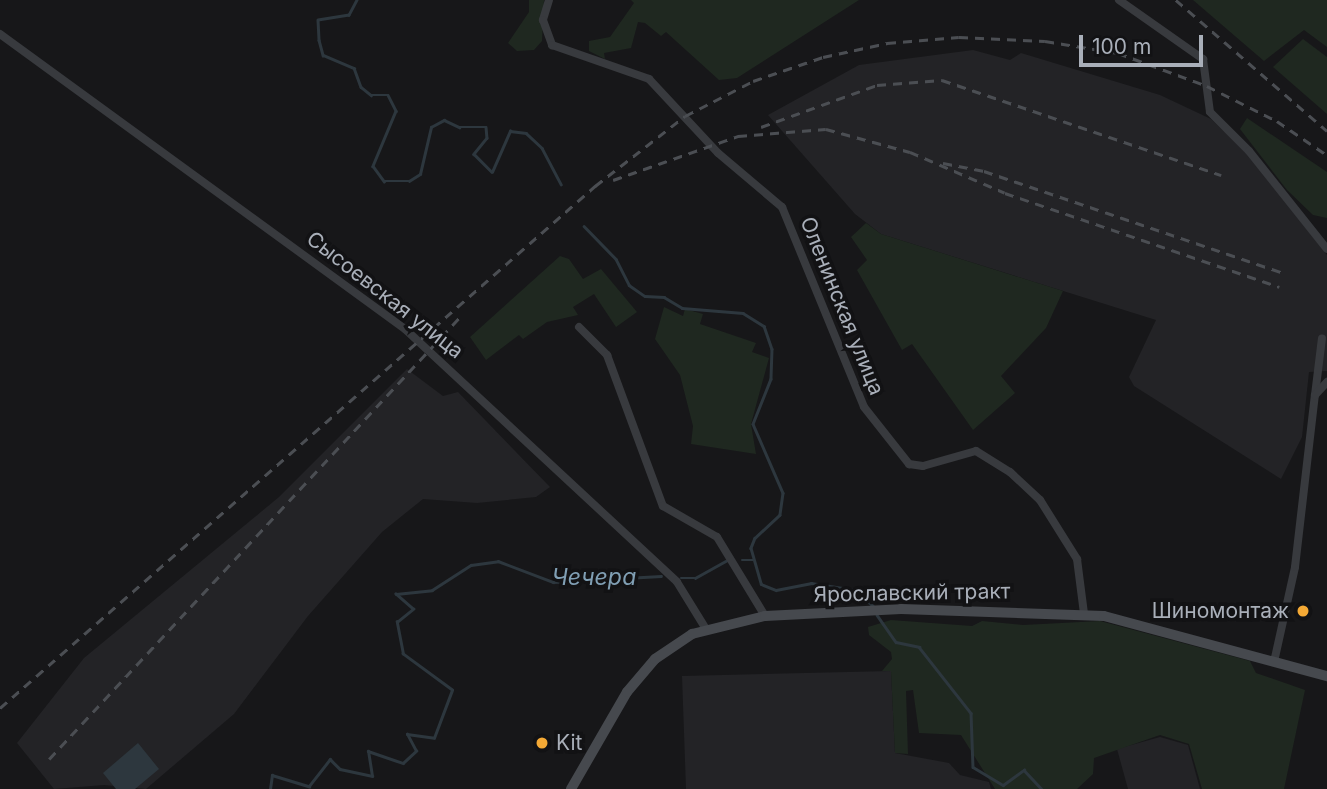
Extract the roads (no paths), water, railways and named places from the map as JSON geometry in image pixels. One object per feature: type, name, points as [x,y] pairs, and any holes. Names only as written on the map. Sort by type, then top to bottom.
[{"type":"street","name":"Оленинская улица","points":[[549,0],[543,20],[552,45],[649,79],[718,153],[782,207],[864,407],[909,464],[923,466],[976,451],[1010,472],[1040,500],[1077,559],[1084,614]]},
{"type":"street","points":[[1119,0],[1203,59],[1210,112],[1249,151],[1327,249]]},
{"type":"street","name":"Сысоевская улица","points":[[0,34],[412,335],[677,582],[706,629]]},
{"type":"street","points":[[579,327],[607,355],[663,506],[717,537],[765,617]]},
{"type":"street","points":[[1274,662],[1295,567],[1322,338]]},
{"type":"street","points":[[1315,395],[1327,382]]},
{"type":"street","name":"Ярославский тракт","points":[[571,789],[640,674],[666,649],[706,629],[765,617],[901,609],[1084,614],[1128,621],[1327,676]]},
{"type":"waterway","points":[[357,0],[349,15],[318,20],[319,40],[323,55],[354,68],[361,87],[371,95],[388,95],[396,111],[373,166],[384,181],[409,181],[420,174],[431,127],[444,120],[459,127],[486,127],[487,138],[474,154],[492,172],[510,131],[526,133],[542,148],[561,184]]},
{"type":"waterway","points":[[584,226],[616,259],[629,285],[645,296],[664,297],[682,308],[743,313],[764,326],[772,349],[771,379],[753,424],[783,493],[780,515],[755,538],[751,548],[761,584],[776,590],[811,583],[856,590],[873,606]]},
{"type":"waterway","name":"Чечера","points":[[681,578],[695,578],[727,560]]},
{"type":"waterway","name":"Чечера","points":[[742,560],[753,560]]},
{"type":"waterway","name":"Чечера","points":[[270,789],[272,775],[309,786],[330,759],[340,769],[372,776],[368,751],[403,763],[416,751],[407,734],[434,738],[452,690],[403,654],[397,622],[413,609],[396,594],[432,590],[471,565],[498,561],[553,582],[661,576]]},
{"type":"waterway","points":[[877,615],[896,642],[919,647],[971,713],[973,767],[1003,785],[1024,770],[1042,789]]},
{"type":"railway","points":[[1176,0],[1327,131]]},
{"type":"railway","points":[[0,708],[595,186],[685,116],[753,81],[823,57],[887,43],[959,37],[1045,41],[1118,53],[1207,86],[1277,121],[1327,155]]},
{"type":"railway","points":[[761,127],[877,85],[942,80],[1221,175]]},
{"type":"railway","points":[[613,180],[738,136],[826,129],[910,152],[1005,193],[1279,287]]},
{"type":"railway","points":[[943,163],[984,171],[1284,273]]},
{"type":"railway","points":[[49,759],[459,318]]},
{"type":"place","name":"Шиномонтаж","points":[[1303,611]]},
{"type":"place","name":"Kit","points":[[542,743]]}]
